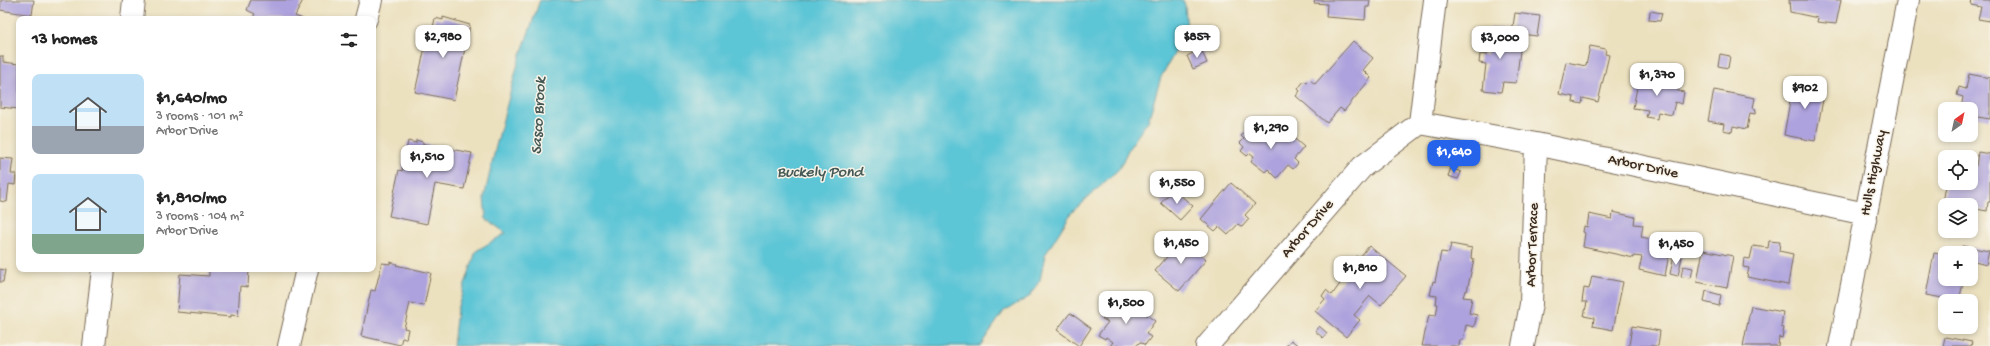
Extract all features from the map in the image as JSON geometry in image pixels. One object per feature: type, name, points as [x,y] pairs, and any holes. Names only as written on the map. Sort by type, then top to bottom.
[{"type":"street","points":[[132,16],[134,0]]},
{"type":"street","points":[[367,16],[371,0]]},
{"type":"street","points":[[1420,123],[1435,0]]},
{"type":"street","name":"Hulls Highway","points":[[1840,346],[1908,0]]},
{"type":"street","name":"Arbor Drive","points":[[1207,346],[1362,167],[1420,123],[1536,144],[1866,214]]},
{"type":"street","name":"Arbor Terrace","points":[[1523,346],[1531,304],[1536,144]]},
{"type":"street","points":[[94,346],[103,272]]},
{"type":"street","points":[[289,346],[306,272]]},
{"type":"water","name":"Buckely Pond","points":[[540,0],[1183,0],[1185,5],[1187,31],[1161,77],[1148,121],[1129,148],[1119,169],[1072,212],[1045,255],[1040,280],[1029,297],[1004,311],[980,346],[453,346],[457,309],[476,251],[506,233],[486,219],[484,198],[518,63]]},
{"type":"building","points":[[1,0],[34,0],[32,15],[0,10]]},
{"type":"building","points":[[251,0],[303,0],[295,16],[254,16],[255,14],[247,10]]},
{"type":"building","points":[[1315,0],[1370,0],[1369,7],[1366,7],[1365,20],[1326,17],[1327,4],[1314,3]]},
{"type":"building","points":[[1789,0],[1841,0],[1836,24],[1817,22],[1818,18],[1790,12]]},
{"type":"building","points":[[1972,0],[1990,0],[1990,21],[1978,19],[1981,7],[1971,5]]},
{"type":"building","points":[[1650,11],[1662,13],[1660,21],[1649,20]]},
{"type":"building","points":[[1515,13],[1540,16],[1537,36],[1512,33]]},
{"type":"building","points":[[443,17],[470,25],[454,100],[415,92],[425,47],[429,47],[435,18],[443,20]]},
{"type":"building","points":[[1496,27],[1507,31],[1507,35],[1513,36],[1513,41],[1521,43],[1516,83],[1503,82],[1501,92],[1483,90],[1486,64],[1479,63],[1480,54],[1487,55],[1490,28]]},
{"type":"building","points":[[1353,41],[1373,58],[1363,70],[1371,78],[1344,111],[1340,108],[1327,123],[1296,96],[1300,91],[1298,89],[1304,81],[1307,83],[1310,80],[1315,84]]},
{"type":"building","points":[[1590,46],[1606,49],[1605,54],[1609,55],[1598,102],[1583,98],[1582,104],[1573,102],[1574,97],[1559,94],[1566,62],[1586,66]]},
{"type":"building","points":[[1201,49],[1207,63],[1193,69],[1187,56]]},
{"type":"building","points":[[1720,54],[1730,56],[1728,68],[1718,66]]},
{"type":"building","points":[[0,56],[3,56],[3,62],[16,64],[16,109],[0,107]]},
{"type":"building","points":[[1969,74],[1990,78],[1990,119],[1978,117],[1978,102],[1962,102],[1963,97],[1957,95],[1959,87],[1966,89]]},
{"type":"building","points":[[1639,77],[1679,84],[1678,91],[1684,92],[1682,104],[1675,102],[1672,115],[1658,112],[1657,119],[1646,117],[1648,110],[1633,108]]},
{"type":"building","points":[[1797,77],[1823,82],[1820,99],[1823,100],[1815,141],[1784,135],[1791,95],[1793,95]]},
{"type":"building","points":[[1714,90],[1755,98],[1753,108],[1756,109],[1755,114],[1750,113],[1747,129],[1733,126],[1732,132],[1723,130],[1724,124],[1708,121]]},
{"type":"building","points":[[1256,125],[1271,137],[1280,126],[1304,147],[1294,159],[1298,163],[1293,169],[1288,165],[1277,178],[1268,169],[1265,172],[1251,161],[1254,156],[1250,153],[1247,156],[1241,151],[1244,147],[1240,143],[1244,139],[1241,136],[1248,128],[1252,131]]},
{"type":"building","points":[[416,140],[423,142],[423,144],[472,153],[464,189],[435,184],[427,224],[389,216],[399,170],[402,171],[408,141],[416,143]]},
{"type":"building","points":[[1978,152],[1990,154],[1990,202],[1988,202],[1987,211],[1978,209],[1978,198],[1944,198],[1945,190],[1978,190]]},
{"type":"building","points":[[0,158],[13,159],[11,174],[16,174],[15,185],[9,184],[7,202],[0,201]]},
{"type":"building","points":[[1451,168],[1461,172],[1458,179],[1448,176]]},
{"type":"building","points":[[1231,183],[1255,204],[1245,215],[1249,219],[1242,227],[1238,224],[1228,235],[1219,227],[1215,231],[1201,219]]},
{"type":"building","points":[[1173,189],[1193,206],[1180,220],[1161,203]]},
{"type":"building","points":[[1613,212],[1635,217],[1634,224],[1643,225],[1641,237],[1671,243],[1665,276],[1639,270],[1642,257],[1634,256],[1634,258],[1583,247],[1585,233],[1583,232],[1584,226],[1587,227],[1589,214],[1612,219]]},
{"type":"building","points":[[1182,239],[1206,260],[1179,291],[1155,271]]},
{"type":"building","points":[[1769,241],[1780,242],[1779,251],[1793,254],[1788,285],[1747,277],[1749,268],[1743,267],[1744,258],[1750,259],[1753,246],[1768,248]]},
{"type":"building","points":[[1451,244],[1472,248],[1471,258],[1474,259],[1467,291],[1465,291],[1463,297],[1472,298],[1469,313],[1477,315],[1474,327],[1466,325],[1463,340],[1460,340],[1459,346],[1422,346],[1429,315],[1436,316],[1438,304],[1436,304],[1437,296],[1430,295],[1433,281],[1435,282],[1441,252],[1449,253]]},
{"type":"building","points":[[1369,246],[1406,276],[1381,305],[1370,296],[1354,315],[1360,320],[1346,337],[1315,311],[1325,299],[1322,296],[1326,290],[1332,295],[1354,264],[1351,262],[1356,256],[1359,258]]},
{"type":"building","points":[[1978,249],[1989,251],[1986,265],[1978,263]]},
{"type":"building","points":[[1703,250],[1733,256],[1727,288],[1697,282]]},
{"type":"building","points":[[1934,253],[1938,254],[1938,286],[1962,286],[1961,294],[1938,294],[1938,297],[1926,295]]},
{"type":"building","points":[[1674,255],[1682,257],[1678,276],[1670,274]]},
{"type":"building","points":[[390,262],[397,264],[396,265],[431,273],[424,306],[410,303],[404,328],[408,329],[406,339],[402,338],[400,345],[361,336],[371,290],[375,291],[382,263],[390,264]]},
{"type":"building","points":[[1683,266],[1693,268],[1691,278],[1681,277]]},
{"type":"building","points":[[0,269],[5,270],[3,282],[0,282]]},
{"type":"building","points":[[209,272],[249,272],[248,287],[240,286],[238,316],[231,315],[231,317],[177,312],[180,274],[209,276]]},
{"type":"building","points":[[1592,276],[1623,282],[1613,330],[1593,326],[1594,318],[1584,316],[1587,302],[1582,302],[1584,288],[1589,289]]},
{"type":"building","points":[[1706,291],[1721,295],[1719,306],[1704,302]]},
{"type":"building","points":[[1119,295],[1155,321],[1146,334],[1151,337],[1145,345],[1140,342],[1136,346],[1110,346],[1113,342],[1106,337],[1105,339],[1098,335],[1108,322],[1102,319]]},
{"type":"building","points":[[1751,306],[1783,312],[1781,327],[1784,328],[1782,338],[1779,337],[1778,346],[1743,346]]},
{"type":"building","points":[[1070,313],[1091,328],[1079,346],[1057,330]]},
{"type":"building","points":[[1319,326],[1327,333],[1323,338],[1315,331]]},
{"type":"building","points":[[1632,326],[1660,331],[1658,346],[1629,346]]},
{"type":"building","points":[[1945,337],[1972,342],[1971,346],[1943,346]]},
{"type":"building","points":[[1291,340],[1299,346],[1286,346]]},
{"type":"water label","name":"Sasco Brook","points":[[540,116]]}]
